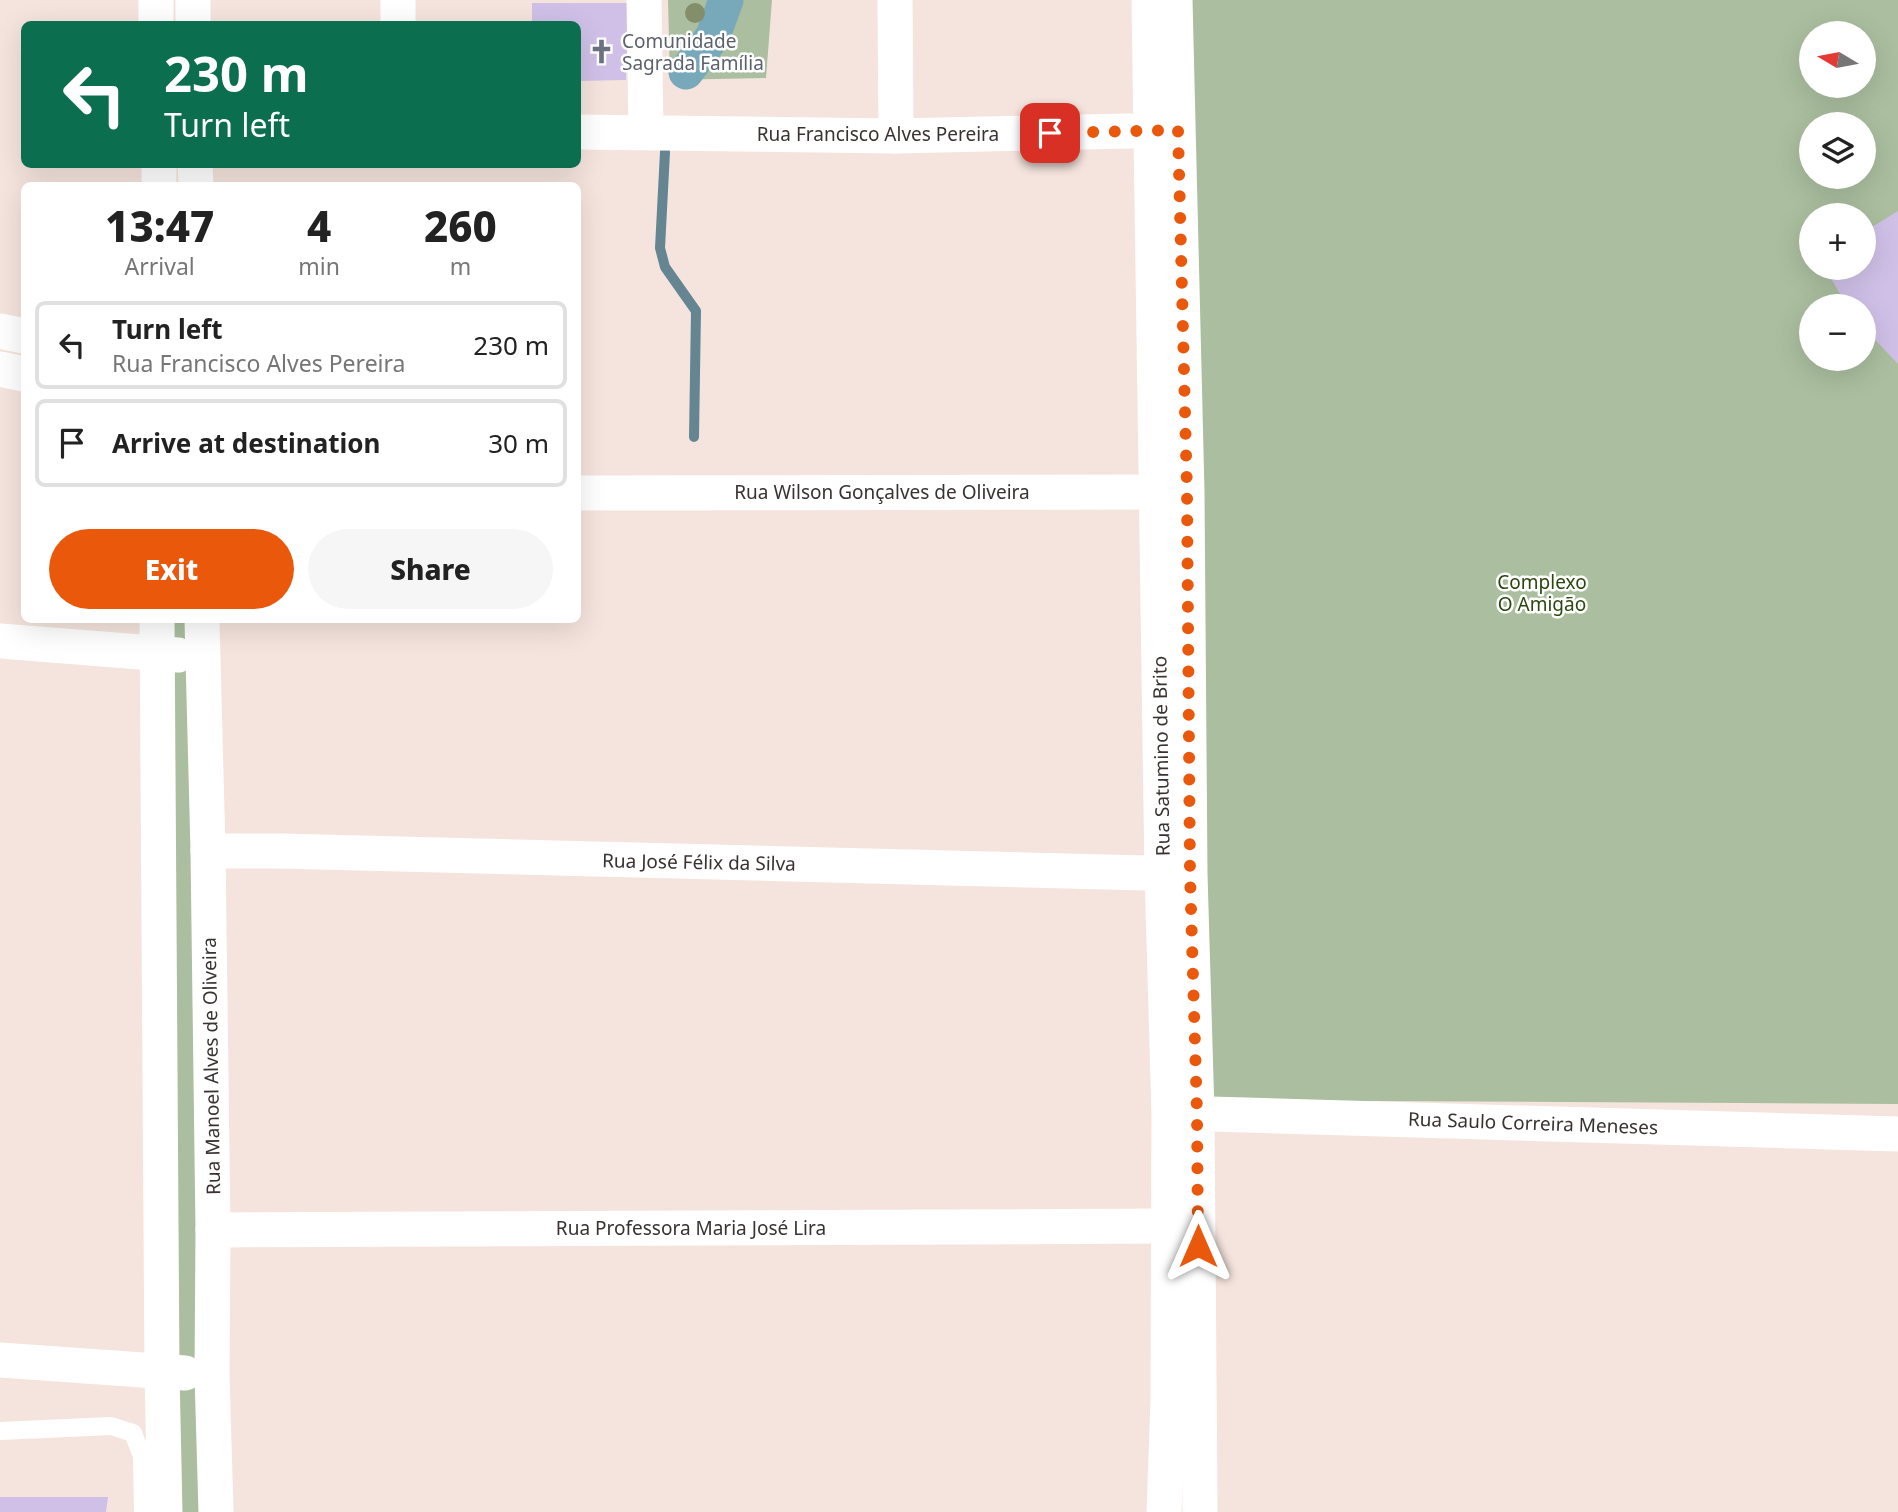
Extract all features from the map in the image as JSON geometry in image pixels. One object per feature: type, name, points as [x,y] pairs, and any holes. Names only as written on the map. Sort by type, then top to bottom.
[{"type":"street","points":[[156,0],[156,21]]},
{"type":"street","points":[[193,0],[193,21]]},
{"type":"street","points":[[398,0],[398,21]]},
{"type":"street","points":[[644,0],[646,132]]},
{"type":"street","points":[[895,0],[897,136]]},
{"type":"street","name":"Rua Satumino de Brito","points":[[1149,0],[1165,130]]},
{"type":"street","name":"Rua Satumino de Brito","points":[[1175,0],[1165,130],[1176,874],[1200,1512]]},
{"type":"street","name":"Rua Francisco Alves Pereira","points":[[581,132],[897,136],[1165,130]]},
{"type":"street","points":[[0,331],[21,335]]},
{"type":"street","points":[[0,369],[21,373]]},
{"type":"street","name":"Rua Wilson Gonçalves de Oliveira","points":[[581,493],[1172,492]]},
{"type":"street","name":"Rua Manoel Alves de Oliveira","points":[[202,623],[208,851],[213,1230],[212,1375],[216,1512]]},
{"type":"street","points":[[157,636],[165,1512]]},
{"type":"street","points":[[0,641],[157,636],[202,657]]},
{"type":"street","name":"Rua José Félix da Silva","points":[[208,851],[1176,874]]},
{"type":"street","name":"Rua Satumino de Brito","points":[[1164,1512],[1168,1400],[1168,1226],[1183,1113]]},
{"type":"street","name":"Rua Saulo Correira Meneses","points":[[1183,1113],[1898,1134]]},
{"type":"street","name":"Rua Professora Maria José Lira","points":[[213,1230],[1168,1226]]},
{"type":"street","points":[[0,1360],[212,1375]]},
{"type":"lane","points":[[0,1431],[111,1426],[133,1433],[142,1456],[143,1512]]},
{"type":"green space","points":[[668,0],[772,0],[766,78],[670,80]]},
{"type":"green space","name":"Complexo O Amigão","points":[[1174,0],[1898,0],[1898,1104],[1198,1100]]},
{"type":"green space","points":[[165,623],[194,623],[195,650],[165,646]]},
{"type":"green space","points":[[165,664],[197,664],[204,1366],[170,1365]]},
{"type":"green space","points":[[171,1382],[206,1383],[208,1512],[172,1512]]},
{"type":"building","name":"Comunidade Sagrada Família","points":[[532,3],[629,3],[626,80],[581,81],[581,21],[532,21]]},
{"type":"building","points":[[1898,211],[1898,364],[1876,341],[1876,294],[1840,294],[1832,280],[1876,280],[1876,225]]},
{"type":"building","points":[[0,1497],[108,1497],[106,1512],[0,1512]]},
{"type":"waterway","points":[[686,72],[713,36],[726,0]]},
{"type":"waterway","points":[[665,152],[660,248],[665,267],[696,311],[694,437]]},
{"type":"place","name":"Comunidade Sagrada Família","points":[[602,52]]},
{"type":"route","points":[[1050,133],[1178,130],[1187,492],[1190,874],[1198,1246]]}]
